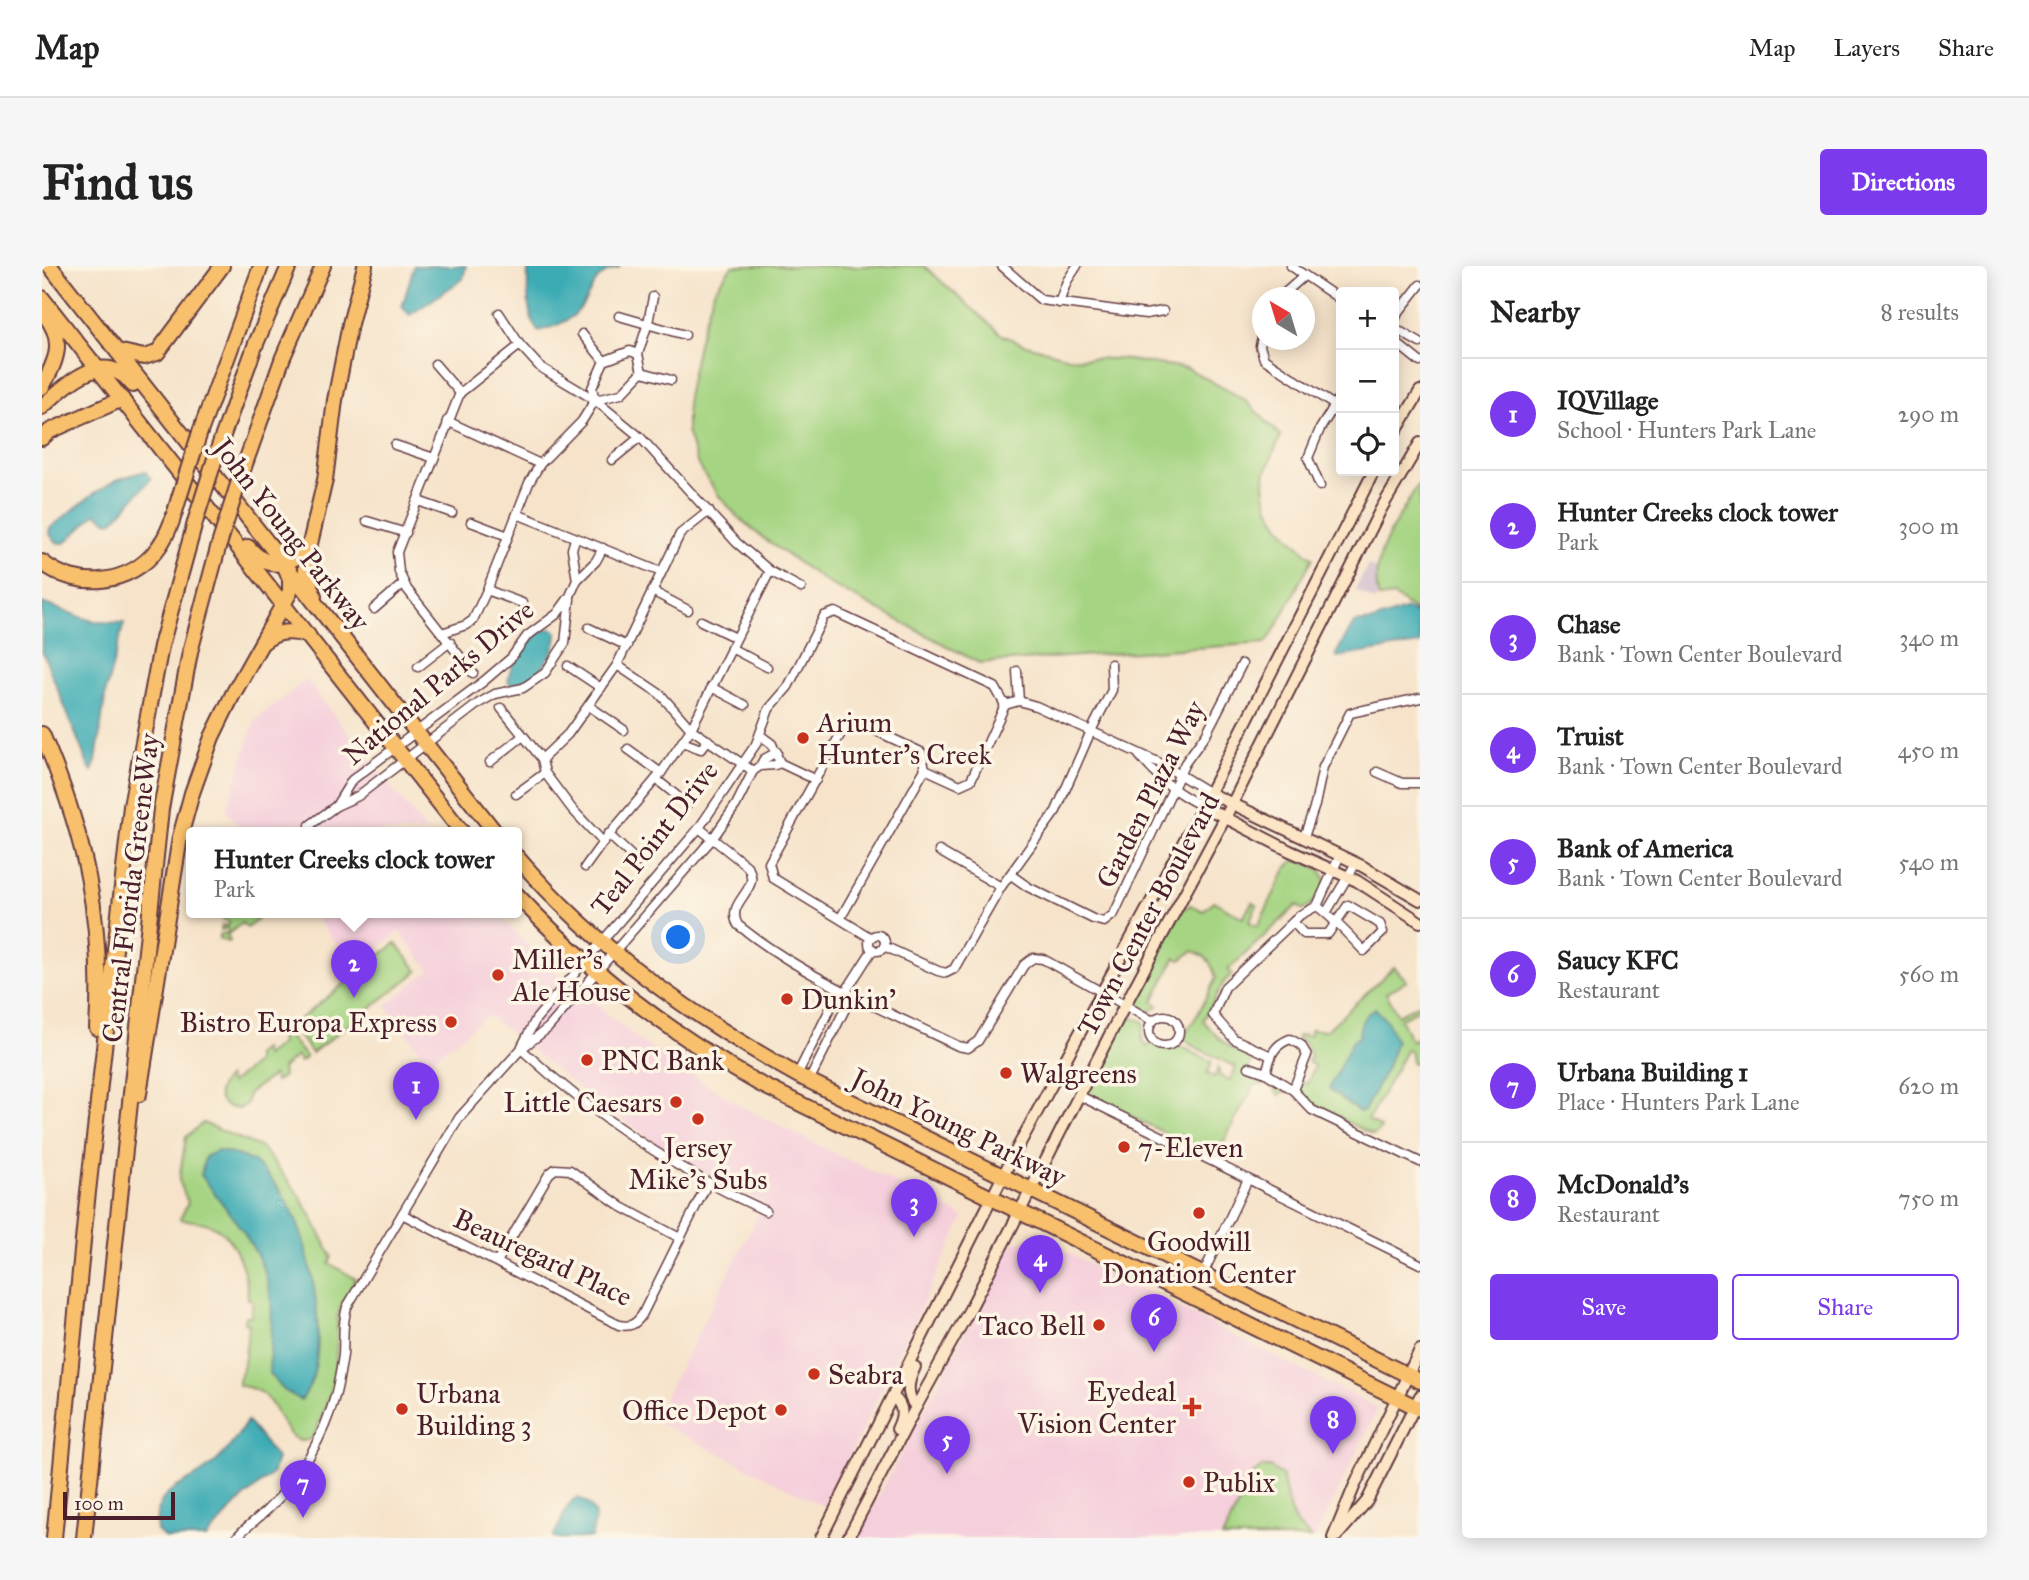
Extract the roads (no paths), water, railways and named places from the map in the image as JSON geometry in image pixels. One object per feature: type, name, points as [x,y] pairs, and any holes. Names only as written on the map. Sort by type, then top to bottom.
[{"type":"highway","name":"John Young Parkway","points":[[50,266],[491,827]]},
{"type":"highway","points":[[117,351],[144,357],[157,353],[222,266]]},
{"type":"highway","points":[[42,562],[72,578],[90,581],[121,576],[147,561],[157,550],[171,525],[200,432],[261,266]]},
{"type":"highway","name":"Central Florida GreeneWay","points":[[54,1535],[86,1210],[137,766],[164,633],[196,519],[255,345],[289,266]]},
{"type":"highway","name":"Central Florida GreeneWay","points":[[84,1538],[117,1212],[167,770],[190,652],[218,548],[283,357],[323,266]]},
{"type":"highway","points":[[318,607],[306,572],[308,547],[326,480],[335,400],[365,266]]},
{"type":"highway","name":"John Young Parkway","points":[[42,298],[458,827]]},
{"type":"highway","points":[[42,311],[54,328],[57,348],[56,361],[42,387]]},
{"type":"highway","points":[[42,407],[77,378],[97,368],[118,371],[127,376],[233,511],[250,520]]},
{"type":"highway","points":[[42,438],[50,431],[121,399]]},
{"type":"highway","points":[[151,437],[174,453],[257,557],[263,561],[285,564],[308,547]]},
{"type":"highway","points":[[117,1212],[180,838],[192,793],[212,737],[290,592],[290,579],[285,564]]},
{"type":"highway","points":[[260,645],[270,637],[286,631],[308,635]]},
{"type":"highway","points":[[42,734],[65,787],[77,826],[95,913],[99,993],[86,1210]]},
{"type":"highway","name":"John Young Parkway","points":[[522,862],[556,899],[614,952],[668,995],[703,1020],[803,1078],[1414,1378]]},
{"type":"highway","name":"John Young Parkway","points":[[522,900],[598,972],[684,1038],[740,1073],[991,1200],[1397,1398],[1418,1404]]},
{"type":"street","points":[[1002,266],[1041,300],[1146,314],[1164,311]]},
{"type":"street","points":[[1059,303],[1067,281],[1077,266]]},
{"type":"street","points":[[1291,266],[1336,297]]},
{"type":"street","points":[[1292,287],[1304,276]]},
{"type":"street","points":[[1399,312],[1420,285]]},
{"type":"street","points":[[642,372],[638,354],[653,297]]},
{"type":"street","points":[[499,313],[520,345],[540,366],[595,400],[640,437],[737,543],[770,571],[801,588]]},
{"type":"street","points":[[619,316],[685,335]]},
{"type":"street","points":[[1399,332],[1420,342]]},
{"type":"street","points":[[582,334],[604,360]]},
{"type":"street","points":[[473,673],[404,583],[399,572],[397,552],[460,393],[520,345]]},
{"type":"street","points":[[1399,345],[1420,362]]},
{"type":"street","points":[[1261,350],[1264,359],[1334,405]]},
{"type":"street","points":[[595,400],[592,388],[604,360],[630,351],[638,354]]},
{"type":"street","points":[[435,364],[460,393]]},
{"type":"street","points":[[442,633],[473,620],[529,483],[540,464],[582,421],[595,400],[621,394],[642,372]]},
{"type":"street","points":[[642,372],[671,380]]},
{"type":"street","points":[[1399,427],[1420,391]]},
{"type":"street","points":[[1320,486],[1308,458],[1320,429],[1336,402]]},
{"type":"street","points":[[447,421],[540,464]]},
{"type":"street","points":[[612,460],[640,437]]},
{"type":"street","name":"Town Center Boulevard","points":[[848,1538],[1225,818],[1381,509],[1420,443]]},
{"type":"street","points":[[396,445],[434,458]]},
{"type":"street","name":"Town Center Boulevard","points":[[821,1538],[937,1312],[1003,1176],[1210,793],[1371,476]]},
{"type":"street","points":[[418,501],[452,513]]},
{"type":"street","points":[[542,759],[568,734],[617,665],[680,534],[709,511]]},
{"type":"street","points":[[517,514],[662,572]]},
{"type":"street","points":[[367,521],[405,533]]},
{"type":"street","points":[[471,522],[508,536]]},
{"type":"street","points":[[575,539],[572,549],[577,580]]},
{"type":"street","name":"National Parks Drive","points":[[310,825],[336,806],[358,796],[405,760],[422,739],[511,658],[527,636],[557,614],[577,580],[596,561],[603,548]]},
{"type":"street","points":[[585,867],[608,834],[658,776],[691,729],[770,571]]},
{"type":"street","points":[[374,609],[404,583]]},
{"type":"street","points":[[487,590],[522,603]]},
{"type":"street","points":[[652,591],[688,610]]},
{"type":"street","name":"National Parks Drive","points":[[336,806],[352,780],[395,747],[422,739],[495,694],[523,688],[545,673],[565,643],[570,596]]},
{"type":"street","name":"Teal Point Drive","points":[[521,1049],[536,1018],[699,828],[743,764],[760,735],[769,709],[788,687],[824,616],[835,612],[995,688],[1006,705]]},
{"type":"street","points":[[701,621],[736,638]]},
{"type":"street","points":[[589,628],[627,646]]},
{"type":"street","points":[[418,667],[450,642]]},
{"type":"street","points":[[731,648],[767,667]]},
{"type":"street","points":[[884,946],[938,971],[946,973],[954,969],[1001,887],[1056,811],[1112,690],[1111,664]]},
{"type":"street","name":"Garden Plaza Way","points":[[1010,875],[1028,887],[1093,919],[1104,922],[1114,914],[1185,763],[1206,734],[1242,664]]},
{"type":"street","points":[[617,665],[660,694],[691,729],[743,764],[757,769],[764,759],[777,752]]},
{"type":"street","points":[[568,666],[601,688]]},
{"type":"street","points":[[1017,671],[1019,701]]},
{"type":"street","points":[[486,679],[495,694]]},
{"type":"street","points":[[712,687],[745,705]]},
{"type":"street","points":[[1304,837],[1315,806],[1323,767],[1350,713],[1420,698]]},
{"type":"street","points":[[925,769],[960,785],[971,780],[1006,705],[1019,701],[1162,764],[1210,793],[1356,863],[1420,900]]},
{"type":"street","points":[[589,706],[624,730]]},
{"type":"street","points":[[501,708],[542,759],[545,773],[572,809],[603,842]]},
{"type":"street","points":[[840,919],[925,769],[921,752],[857,722],[845,726],[769,863],[773,878],[871,938],[880,935],[885,941],[884,946],[879,950],[873,949]]},
{"type":"street","points":[[760,735],[772,744],[780,763],[816,780]]},
{"type":"street","points":[[490,762],[523,736]]},
{"type":"street","points":[[682,741],[701,749],[708,740]]},
{"type":"street","points":[[628,749],[687,804]]},
{"type":"street","points":[[1137,753],[1153,772],[1174,789],[1225,818],[1348,877],[1402,908],[1420,922]]},
{"type":"street","name":"Teal Point Drive","points":[[521,1049],[546,1030],[713,838],[757,769],[780,763]]},
{"type":"street","points":[[1377,772],[1402,783],[1419,786]]},
{"type":"street","points":[[516,794],[545,773]]},
{"type":"street","points":[[699,828],[747,866],[752,874],[751,886],[735,910],[734,918],[738,925],[788,959],[846,991],[958,1046],[968,1048],[978,1041],[1024,965],[1033,958],[1043,959],[1153,1021]]},
{"type":"street","points":[[608,834],[638,862]]},
{"type":"street","points":[[939,851],[1001,887]]},
{"type":"street","points":[[1271,1056],[1234,1039],[1213,1015],[1225,987],[1300,915],[1317,906],[1340,855]]},
{"type":"street","points":[[1326,913],[1356,863]]},
{"type":"street","points":[[1293,922],[1304,934],[1322,936],[1328,934],[1337,924],[1348,905],[1380,924],[1383,932],[1364,951],[1337,924],[1326,913],[1317,906]]},
{"type":"street","points":[[871,938],[870,945],[873,949]]},
{"type":"street","points":[[803,1078],[834,1001],[846,991],[873,949]]},
{"type":"street","points":[[803,1078],[846,1007],[846,991]]},
{"type":"street","points":[[1266,1073],[1271,1056],[1279,1043],[1290,1039],[1301,1045],[1307,1055],[1293,1090]]},
{"type":"street","points":[[236,1538],[269,1509],[291,1484],[312,1452],[328,1418],[336,1391],[347,1307],[459,1118],[521,1049],[591,1108],[708,1182],[766,1211]]},
{"type":"street","points":[[1249,1067],[1266,1073],[1293,1090],[1312,1110],[1420,1162]]},
{"type":"street","points":[[1078,1095],[1420,1264]]},
{"type":"street","points":[[496,1262],[544,1181],[555,1169],[570,1170],[622,1207],[680,1238]]},
{"type":"street","points":[[1203,1274],[1248,1179]]},
{"type":"street","name":"Beauregard Place","points":[[402,1214],[619,1325],[627,1326],[634,1325],[642,1315],[708,1182]]},
{"type":"street","name":"Town Center Boulevard","points":[[916,1407],[910,1400],[908,1389],[911,1377],[935,1329],[937,1312]]},
{"type":"street","points":[[1334,1538],[1359,1477],[1397,1398],[1414,1378],[1420,1350]]},
{"type":"street","name":"Town Center Boulevard","points":[[869,1496],[874,1474],[900,1423],[903,1411],[901,1403],[893,1397]]},
{"type":"street","points":[[1334,1538],[1367,1501],[1418,1404]]},
{"type":"street","points":[[1359,1477],[1359,1488],[1367,1501]]},
{"type":"water","points":[[414,266],[466,266],[463,279],[410,315],[402,307]]},
{"type":"water","points":[[528,266],[619,268],[609,271],[596,281],[574,315],[557,325],[538,331],[529,308]]},
{"type":"water","points":[[145,471],[151,479],[113,521],[108,522],[96,513],[65,543],[57,543],[49,533],[50,528],[93,494],[116,480]]},
{"type":"water","points":[[42,603],[95,622],[124,623],[106,690],[96,762],[92,771],[42,650]]},
{"type":"water","points":[[1407,609],[1420,616],[1420,644],[1337,657],[1336,654],[1354,623],[1373,621]]},
{"type":"water","points":[[546,629],[557,632],[548,659],[526,680],[509,684],[515,662],[534,638]]},
{"type":"water","points":[[1375,1008],[1388,1023],[1396,1042],[1386,1069],[1364,1111],[1359,1112],[1329,1089],[1352,1042],[1359,1037],[1363,1020]]},
{"type":"water","points":[[217,1151],[243,1157],[263,1170],[284,1197],[302,1236],[313,1284],[318,1337],[316,1362],[310,1383],[301,1400],[285,1391],[269,1374],[271,1300],[261,1262],[246,1236],[201,1175],[205,1157]]},
{"type":"water","points":[[247,1421],[277,1458],[273,1473],[238,1503],[206,1538],[165,1538],[157,1531],[159,1506],[164,1498],[220,1458]]},
{"type":"water","points":[[579,1498],[590,1506],[595,1515],[591,1538],[553,1538],[568,1506],[574,1499]]},
{"type":"place","name":"Arium Hunter's Creek","points":[[803,738]]},
{"type":"place","name":"Miller's Ale House","points":[[498,975]]},
{"type":"place","name":"Hunter Creeks clock tower","points":[[354,998]]},
{"type":"place","name":"Dunkin'","points":[[787,999]]},
{"type":"place","name":"Bistro Europa Express","points":[[451,1022]]},
{"type":"place","name":"PNC Bank","points":[[587,1060]]},
{"type":"place","name":"Walgreens","points":[[1006,1073]]},
{"type":"place","name":"Little Caesars","points":[[676,1102]]},
{"type":"place","name":"Jersey Mike's Subs","points":[[698,1119]]},
{"type":"place","name":"IQVillage","points":[[416,1120]]},
{"type":"place","name":"7-Eleven","points":[[1124,1147]]},
{"type":"place","name":"Goodwill Donation Center","points":[[1199,1213]]},
{"type":"place","name":"Chase","points":[[914,1237]]},
{"type":"place","name":"Truist","points":[[1040,1293]]},
{"type":"place","name":"Taco Bell","points":[[1099,1325]]},
{"type":"place","name":"Saucy KFC","points":[[1154,1352]]},
{"type":"place","name":"Seabra","points":[[814,1374]]},
{"type":"place","name":"Eyedeal Vision Center","points":[[1192,1407]]},
{"type":"place","name":"Urbana Building 3","points":[[402,1409]]},
{"type":"place","name":"Office Depot","points":[[781,1410]]},
{"type":"place","name":"McDonald's","points":[[1333,1454]]},
{"type":"place","name":"Bank of America","points":[[947,1474]]},
{"type":"place","name":"Publix","points":[[1189,1482]]},
{"type":"place","name":"Urbana Building 1","points":[[303,1518]]}]
